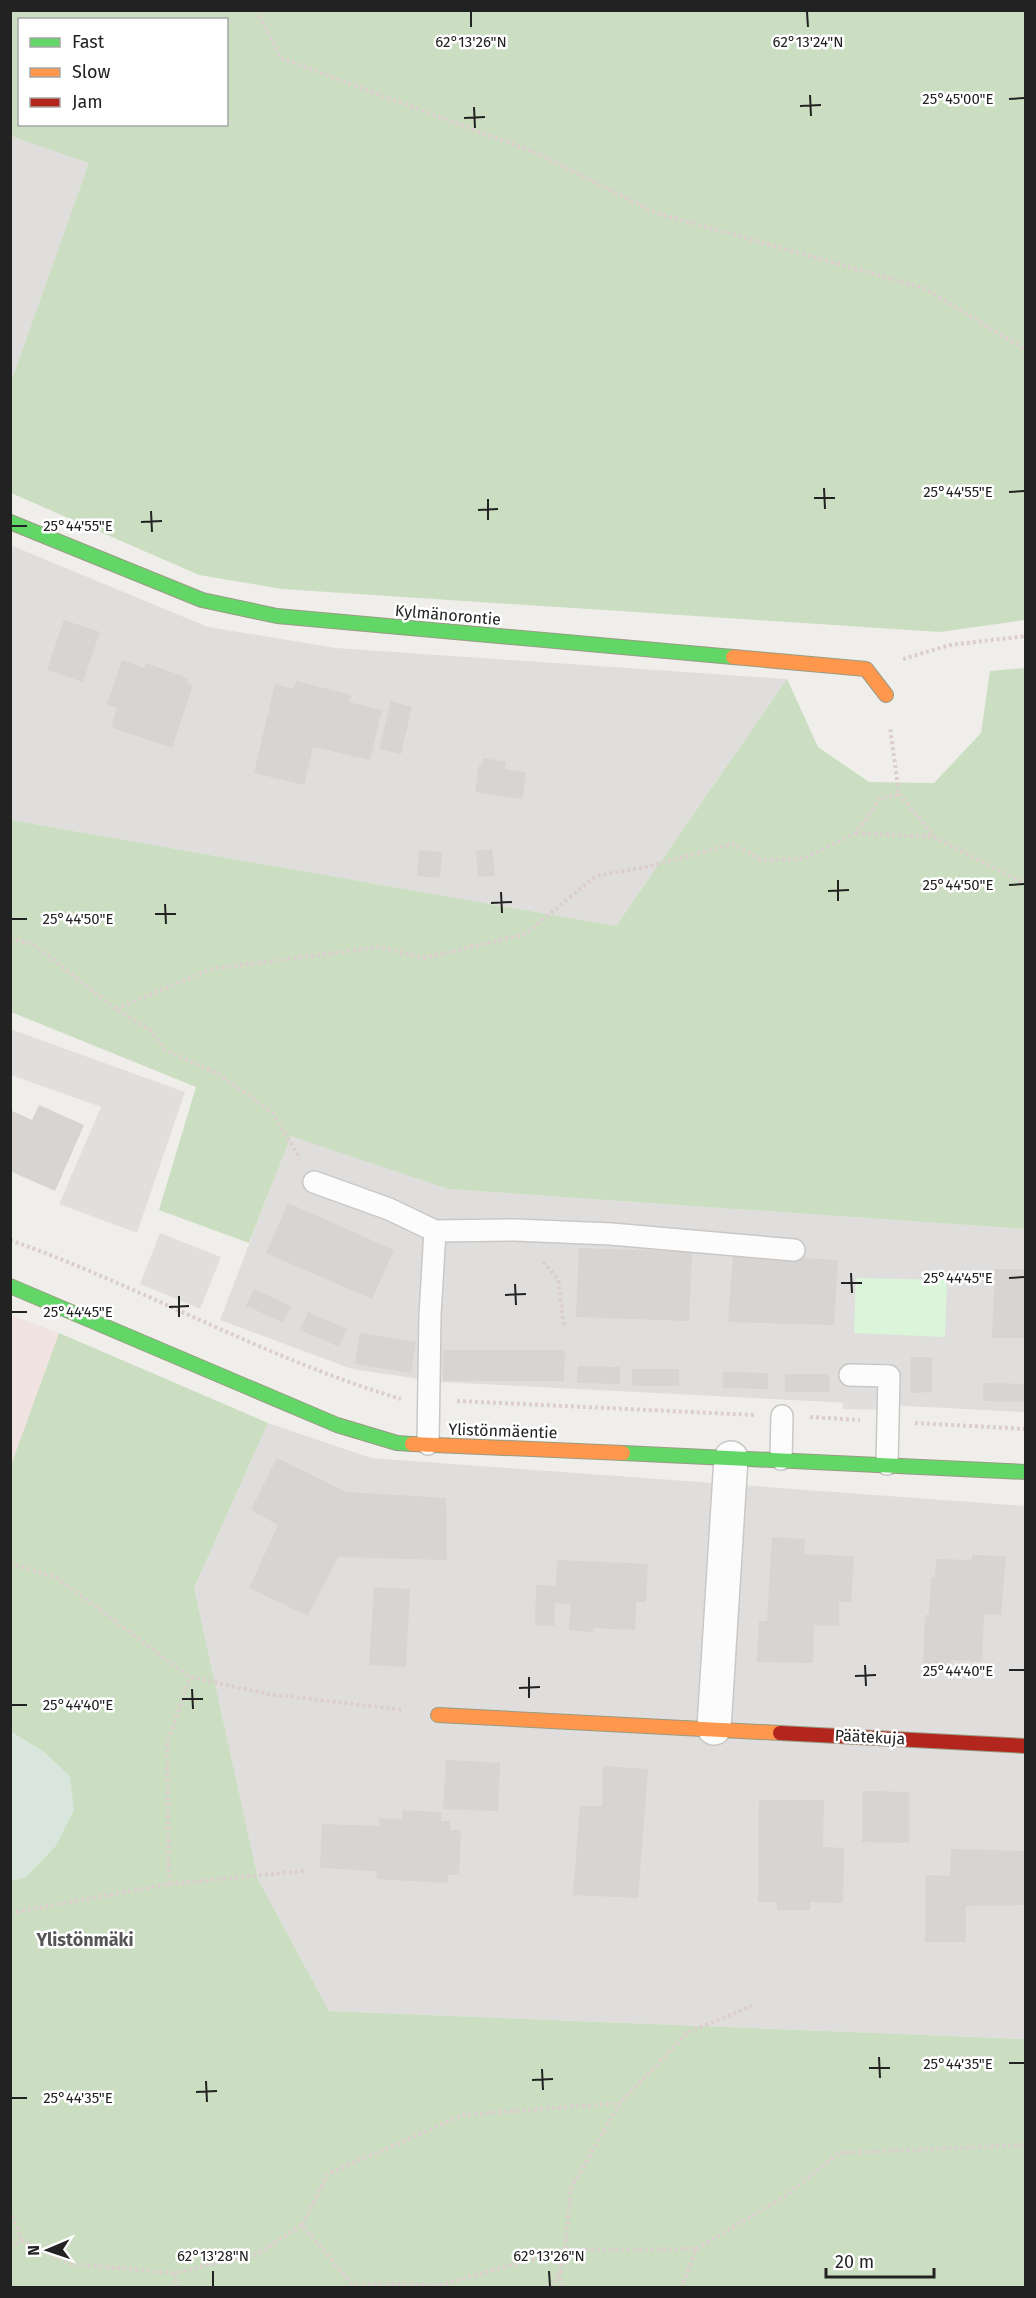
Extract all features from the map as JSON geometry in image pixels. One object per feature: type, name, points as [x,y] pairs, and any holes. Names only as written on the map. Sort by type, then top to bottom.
[{"type":"street","name":"Kylmänorontie","points":[[10,522],[202,600],[277,616],[866,669]]},
{"type":"street","points":[[866,669],[886,695]]},
{"type":"street","name":"Ylistönmäentie","points":[[10,1286],[337,1425],[397,1443],[1026,1472]]},
{"type":"street","points":[[714,1728],[731,1458]]},
{"type":"street","name":"Päätekuja","points":[[438,1715],[1026,1746]]},
{"type":"lane","points":[[314,1182],[389,1209],[435,1231],[516,1230],[611,1234],[794,1250]]},
{"type":"lane","points":[[428,1444],[430,1315],[435,1231]]},
{"type":"lane","points":[[850,1375],[889,1376],[887,1464]]},
{"type":"lane","points":[[780,1459],[782,1416]]},
{"type":"path","points":[[256,10],[281,58],[538,154],[656,213],[924,288],[1026,350]]},
{"type":"path","points":[[866,669],[950,645],[1026,636]]},
{"type":"path","points":[[886,695],[899,794],[934,837],[1026,884]]},
{"type":"path","points":[[116,1009],[211,969],[379,947],[424,958],[525,934],[596,876],[646,867],[733,844],[762,860],[803,859],[856,833],[881,798],[899,794]]},
{"type":"path","points":[[856,833],[934,837]]},
{"type":"path","points":[[10,939],[19,943],[33,944],[116,1009],[150,1030],[165,1050],[218,1074],[273,1113],[314,1182]]},
{"type":"path","points":[[516,1230],[558,1279],[564,1327]]},
{"type":"path","points":[[10,1240],[69,1261],[343,1382],[403,1399],[1026,1429]]},
{"type":"path","points":[[10,1563],[57,1578],[190,1677],[268,1694],[438,1715]]},
{"type":"path","points":[[169,1884],[167,1744],[190,1677]]},
{"type":"path","points":[[10,1913],[169,1884],[304,1871]]},
{"type":"path","points":[[552,2288],[560,2271],[565,2250],[571,2188],[620,2103],[688,2031],[752,2006]]},
{"type":"path","points":[[10,2210],[22,2241],[73,2264],[174,2273],[258,2254],[302,2225],[328,2174],[463,2115],[620,2103]]},
{"type":"path","points":[[302,2225],[351,2283],[441,2285],[565,2250],[696,2249],[784,2197],[839,2153],[1026,2145]]},
{"type":"path","points":[[10,2247],[22,2241]]},
{"type":"path","points":[[681,2288],[696,2249]]},
{"type":"path","points":[[560,2271],[561,2288]]},
{"type":"path","points":[[174,2273],[178,2288]]},
{"type":"shaded area","points":[[11,136],[90,162],[11,382]]},
{"type":"shaded area","points":[[10,545],[208,627],[336,648],[787,679],[616,926],[11,820]]},
{"type":"shaded area","points":[[10,1029],[185,1092],[137,1233],[59,1204],[101,1107],[11,1075]]},
{"type":"shaded area","points":[[291,1135],[448,1189],[1025,1229],[1025,1412],[440,1382],[352,1369],[220,1320]]},
{"type":"shaded area","points":[[160,1233],[221,1257],[200,1309],[140,1284]]},
{"type":"shaded area","points":[[11,1315],[59,1333],[11,1468]]},
{"type":"shaded area","points":[[844,1350],[901,1350],[899,1410],[842,1409],[850,1375]]},
{"type":"shaded area","points":[[268,1423],[371,1458],[1025,1506],[1025,2039],[329,2011],[258,1879],[194,1588]]},
{"type":"shaded area","points":[[10,1732],[44,1752],[70,1776],[74,1810],[56,1846],[26,1877],[11,1881]]},
{"type":"green space","points":[[11,10],[1025,11],[1025,620],[940,632],[282,589],[199,575],[11,493],[11,382],[89,163],[11,136]]},
{"type":"green space","points":[[1025,668],[1025,1229],[448,1189],[291,1136],[249,1243],[159,1210],[196,1087],[11,1012],[11,820],[616,926],[787,679],[818,747],[869,782],[934,783],[981,733],[990,671]]},
{"type":"green space","points":[[856,1278],[947,1280],[945,1337],[854,1333]]},
{"type":"green space","points":[[59,1333],[268,1423],[194,1588],[258,1879],[329,2011],[1025,2039],[1025,2287],[11,2287],[11,1881],[26,1877],[44,1752],[11,1732],[10,1468]]},
{"type":"building","points":[[64,620],[100,632],[83,682],[47,670]]},
{"type":"building","points":[[122,660],[144,668],[146,663],[188,678],[187,682],[193,685],[172,748],[111,727],[117,708],[107,704]]},
{"type":"building","points":[[296,681],[351,695],[349,702],[382,710],[370,760],[313,747],[304,785],[254,773],[275,684],[294,689]]},
{"type":"building","points":[[391,701],[412,707],[401,754],[379,749]]},
{"type":"building","points":[[483,758],[506,762],[505,769],[526,772],[522,799],[475,792],[479,765],[482,766]]},
{"type":"building","points":[[492,849],[495,876],[478,877],[476,851]]},
{"type":"building","points":[[419,850],[442,852],[440,878],[417,876]]},
{"type":"building","points":[[39,1105],[84,1125],[55,1191],[10,1171],[10,1110],[32,1120]]},
{"type":"building","points":[[288,1203],[394,1250],[372,1299],[266,1253]]},
{"type":"building","points":[[579,1248],[692,1252],[689,1321],[576,1317]]},
{"type":"building","points":[[733,1254],[838,1260],[834,1325],[728,1322]]},
{"type":"building","points":[[995,1269],[1026,1269],[1026,1338],[992,1338]]},
{"type":"building","points":[[254,1289],[291,1306],[283,1322],[246,1306]]},
{"type":"building","points":[[308,1312],[347,1329],[339,1347],[300,1330]]},
{"type":"building","points":[[360,1333],[416,1342],[411,1373],[355,1364]]},
{"type":"building","points":[[443,1350],[565,1350],[564,1381],[443,1381]]},
{"type":"building","points":[[911,1357],[932,1357],[932,1392],[910,1393]]},
{"type":"building","points":[[578,1366],[620,1367],[620,1384],[577,1383]]},
{"type":"building","points":[[632,1369],[679,1369],[679,1386],[632,1386]]},
{"type":"building","points":[[723,1372],[768,1373],[768,1389],[723,1388]]},
{"type":"building","points":[[785,1374],[829,1374],[830,1392],[785,1392]]},
{"type":"building","points":[[983,1383],[1026,1384],[1026,1402],[983,1401]]},
{"type":"building","points":[[277,1458],[346,1492],[446,1498],[447,1560],[338,1557],[308,1616],[249,1588],[278,1525],[251,1510]]},
{"type":"building","points":[[772,1537],[805,1539],[804,1554],[854,1556],[851,1602],[839,1602],[839,1626],[814,1625],[813,1663],[757,1662],[759,1621],[767,1621]]},
{"type":"building","points":[[972,1555],[1006,1556],[1001,1615],[984,1614],[982,1662],[951,1660],[951,1670],[923,1669],[925,1615],[929,1615],[931,1577],[935,1577],[936,1559],[972,1560]]},
{"type":"building","points":[[557,1560],[648,1564],[646,1602],[636,1602],[635,1630],[593,1628],[593,1632],[569,1630],[571,1604],[555,1603],[554,1626],[535,1625],[536,1585],[556,1586]]},
{"type":"building","points":[[374,1587],[410,1589],[406,1667],[369,1665]]},
{"type":"building","points":[[446,1760],[500,1763],[498,1811],[443,1809]]},
{"type":"building","points":[[603,1766],[648,1769],[638,1898],[573,1895],[580,1806],[602,1806]]},
{"type":"building","points":[[863,1791],[909,1792],[909,1843],[862,1842]]},
{"type":"building","points":[[759,1800],[824,1800],[823,1847],[844,1848],[843,1903],[810,1902],[810,1910],[777,1910],[777,1902],[758,1902]]},
{"type":"building","points":[[402,1810],[441,1812],[441,1821],[450,1821],[450,1830],[461,1830],[459,1875],[448,1875],[447,1883],[376,1879],[377,1871],[320,1868],[322,1824],[379,1826],[379,1818],[402,1819]]},
{"type":"building","points":[[951,1849],[1026,1851],[1026,1905],[966,1906],[966,1942],[925,1942],[926,1875],[950,1876]]},
{"type":"traffic: fast","points":[[10,522],[202,600],[277,616],[733,657]]},
{"type":"traffic: fast","points":[[10,1286],[337,1425],[397,1443],[412,1444]]},
{"type":"traffic: fast","points":[[623,1453],[1026,1472]]},
{"type":"traffic: slow","points":[[733,657],[866,669],[886,695]]},
{"type":"traffic: slow","points":[[412,1444],[623,1453]]},
{"type":"traffic: slow","points":[[438,1715],[780,1733]]},
{"type":"traffic: jam","points":[[780,1733],[1026,1746]]},
{"type":"district","name":"Ylistönmäki","points":[[85,1940]]}]
